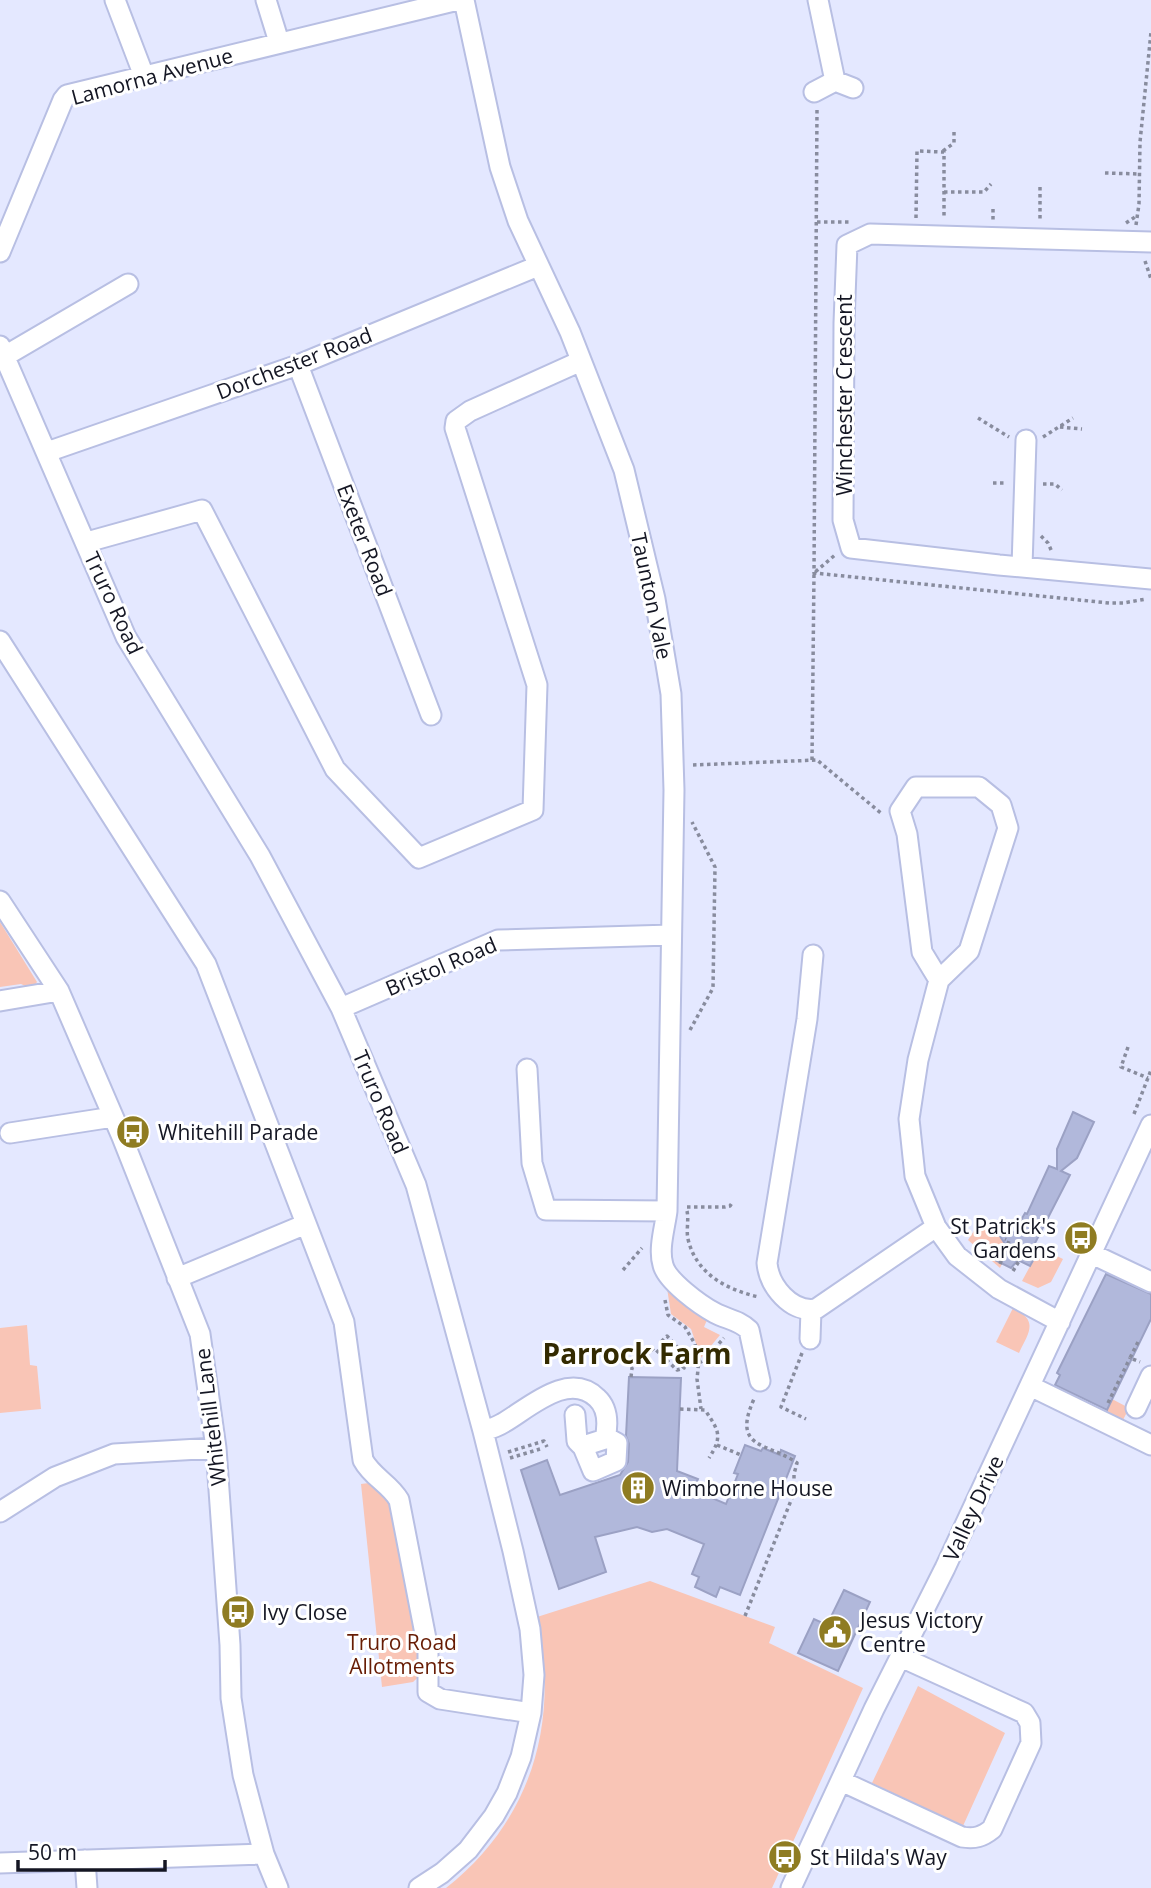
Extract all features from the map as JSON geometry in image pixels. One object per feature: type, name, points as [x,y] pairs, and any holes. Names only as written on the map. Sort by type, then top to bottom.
[{"type":"street","points":[[115,0],[144,76]]},
{"type":"street","points":[[266,0],[279,42]]},
{"type":"street","name":"Lamorna Avenue","points":[[0,252],[64,98],[72,93],[279,42],[400,6],[461,0]]},
{"type":"street","name":"Taunton Vale","points":[[461,0],[500,167],[518,221],[581,361],[624,470],[655,599],[671,694],[673,1213]]},
{"type":"street","points":[[816,96],[844,85],[818,0]]},
{"type":"street","name":"Winchester Crescent","points":[[1144,241],[870,234],[847,245],[843,520],[851,548],[1151,579]]},
{"type":"street","name":"Dorchester Road","points":[[47,452],[298,365],[538,266]]},
{"type":"street","points":[[2,351],[128,284]]},
{"type":"street","name":"Truro Road","points":[[2,351],[126,637],[260,856],[341,1008],[415,1185],[483,1431],[530,1629],[534,1675],[531,1713],[521,1757],[507,1793],[494,1816],[468,1850],[442,1873],[419,1888]]},
{"type":"street","points":[[87,542],[202,510],[335,768],[419,858],[533,810],[537,685],[455,428],[456,421],[470,411],[581,361]]},
{"type":"street","name":"Exeter Road","points":[[298,365],[431,715]]},
{"type":"street","points":[[1023,567],[1026,440]]},
{"type":"street","points":[[0,641],[206,964],[344,1322],[363,1460],[367,1469],[396,1493],[402,1510],[428,1649],[428,1692],[440,1699],[531,1713]]},
{"type":"street","points":[[939,980],[922,952],[907,834],[900,811],[916,787],[979,787],[1001,805],[1008,828],[970,951],[939,980],[918,1060],[909,1119],[915,1176],[936,1227],[957,1256],[999,1289],[1060,1322]]},
{"type":"street","name":"Whitehill Lane","points":[[0,901],[58,991],[113,1117],[200,1334],[215,1448],[230,1645],[231,1698],[243,1775],[264,1854],[278,1888]]},
{"type":"street","name":"Bristol Road","points":[[341,1008],[498,940],[671,936]]},
{"type":"street","points":[[813,955],[807,1019],[767,1263],[768,1271],[788,1301],[811,1310],[820,1307],[936,1227]]},
{"type":"street","points":[[0,1001],[58,991]]},
{"type":"street","points":[[527,1069],[532,1163],[546,1210],[673,1213],[663,1238],[664,1269],[677,1284],[706,1308],[749,1330],[769,1330]]},
{"type":"street","points":[[10,1133],[113,1117]]},
{"type":"street","name":"Valley Drive","points":[[791,1888],[1151,1125]]},
{"type":"street","points":[[177,1278],[306,1224]]},
{"type":"street","points":[[1092,1254],[1151,1282]]},
{"type":"street","points":[[807,1342],[811,1310]]},
{"type":"street","points":[[749,1330],[760,1381]]},
{"type":"street","points":[[1136,1408],[1146,1370]]},
{"type":"street","points":[[1030,1386],[1151,1445]]},
{"type":"street","points":[[483,1431],[501,1425],[544,1396],[576,1389],[591,1393],[604,1406],[606,1437]]},
{"type":"street","points":[[575,1416],[575,1436],[583,1447],[592,1471],[614,1464],[616,1460],[617,1443],[606,1437]]},
{"type":"street","points":[[583,1447],[606,1437]]},
{"type":"street","points":[[0,1512],[55,1477],[114,1454],[215,1448]]},
{"type":"street","points":[[841,1781],[962,1838],[985,1836],[992,1829],[1031,1743],[1030,1723],[1024,1713],[901,1657]]},
{"type":"street","points":[[0,1863],[264,1854]]},
{"type":"street","points":[[85,1860],[87,1888]]},
{"type":"path","points":[[1151,32],[1141,135],[1139,206],[1135,217],[1144,241],[1137,249],[1143,255],[1151,279]]},
{"type":"path","points":[[812,760],[816,96]]},
{"type":"path","points":[[916,224],[916,152],[943,151],[954,143],[954,131]]},
{"type":"path","points":[[943,151],[944,224]]},
{"type":"path","points":[[1105,173],[1140,174]]},
{"type":"path","points":[[944,192],[984,192],[991,184]]},
{"type":"path","points":[[1040,187],[1040,224]]},
{"type":"path","points":[[815,399],[821,399]]},
{"type":"path","points":[[978,418],[1011,439],[1026,440],[1035,440],[1073,418]]},
{"type":"path","points":[[1060,427],[1082,429]]},
{"type":"path","points":[[993,483],[1009,484]]},
{"type":"path","points":[[1041,484],[1056,484],[1062,490]]},
{"type":"path","points":[[814,573],[832,558]]},
{"type":"path","points":[[814,573],[996,589],[1109,603],[1151,597]]},
{"type":"path","points":[[673,766],[817,760],[907,834]]},
{"type":"path","points":[[685,1031],[691,1029],[713,988],[715,902],[715,865],[693,822],[688,821]]},
{"type":"path","points":[[1128,1047],[1121,1067],[1148,1078]]},
{"type":"path","points":[[673,1213],[730,1206],[732,1203]]},
{"type":"path","points":[[688,1219],[687,1235],[691,1248],[699,1263],[711,1276],[744,1294],[779,1303],[788,1301]]},
{"type":"path","points":[[1002,1265],[999,1263],[1009,1241],[1005,1239]]},
{"type":"path","points":[[1013,1271],[1019,1261]]},
{"type":"path","points":[[664,1289],[667,1313],[690,1334],[699,1364],[697,1379],[701,1393],[701,1409]]},
{"type":"path","points":[[631,1377],[632,1368],[654,1348],[677,1370],[684,1368],[662,1342],[667,1336],[692,1363],[699,1364],[724,1337]]},
{"type":"path","points":[[806,1419],[781,1407],[807,1342]]},
{"type":"path","points":[[1100,1420],[1138,1342]]},
{"type":"path","points":[[1130,1358],[1146,1370]]},
{"type":"path","points":[[745,1616],[794,1493],[797,1463],[761,1447],[747,1430],[747,1416],[760,1381]]},
{"type":"path","points":[[680,1409],[706,1411],[717,1429],[718,1445],[709,1458]]},
{"type":"path","points":[[503,1452],[544,1441],[547,1447]]},
{"type":"path","points":[[718,1445],[741,1455]]},
{"type":"path","points":[[504,1460],[540,1449]]},
{"type":"green space","points":[[0,922],[37,982],[32,989],[21,984],[0,987]]},
{"type":"green space","points":[[981,1220],[988,1220],[1013,1234],[1000,1262],[1000,1268],[968,1240]]},
{"type":"green space","points":[[1040,1248],[1063,1259],[1051,1282],[1038,1288],[1022,1281]]},
{"type":"green space","points":[[667,1288],[707,1320],[704,1327],[720,1335],[701,1358],[691,1329],[671,1314]]},
{"type":"green space","points":[[1013,1308],[1026,1318],[1030,1328],[1019,1353],[996,1342]]},
{"type":"green space","points":[[27,1325],[30,1365],[37,1366],[41,1409],[0,1413],[0,1328]]},
{"type":"green space","points":[[1112,1399],[1129,1408],[1122,1422],[1106,1413]]},
{"type":"green space","name":"Truro Road Allotments","points":[[377,1482],[388,1489],[425,1671],[413,1682],[382,1687],[361,1484]]},
{"type":"green space","points":[[650,1581],[775,1627],[769,1643],[863,1688],[772,1888],[446,1888],[476,1861],[500,1832],[519,1800],[532,1766],[541,1731],[545,1694],[537,1617]]},
{"type":"green space","points":[[918,1686],[1005,1733],[963,1826],[872,1783]]},
{"type":"building","points":[[1073,1112],[1094,1122],[1077,1158],[1061,1171],[1070,1175],[1034,1245],[1040,1248],[1030,1266],[1018,1260],[1011,1268],[975,1250],[1009,1250],[992,1224],[1013,1234],[1025,1213],[1027,1214],[1049,1166],[1057,1169],[1057,1149]]},
{"type":"building","points":[[1106,1274],[1151,1294],[1151,1319],[1107,1410],[1055,1385],[1060,1375],[1057,1373]]},
{"type":"building","name":"Wimborne House","points":[[629,1377],[681,1378],[677,1471],[698,1479],[693,1490],[726,1504],[738,1474],[734,1473],[745,1445],[780,1455],[781,1450],[795,1456],[740,1595],[720,1587],[716,1597],[695,1587],[699,1577],[692,1574],[704,1544],[667,1529],[652,1532],[637,1527],[595,1537],[606,1572],[559,1589],[521,1470],[547,1460],[560,1495],[620,1475],[628,1462],[629,1444],[626,1436]]},
{"type":"building","points":[[844,1590],[870,1602],[838,1671],[798,1653],[814,1619],[827,1625]]},
{"type":"place","name":"Whitehill Parade","points":[[133,1132]]},
{"type":"place","name":"St Patrick's Gardens","points":[[1081,1238]]},
{"type":"place","name":"Wimborne House","points":[[638,1488]]},
{"type":"place","name":"Ivy Close","points":[[238,1612]]},
{"type":"place","name":"Jesus Victory Centre","points":[[835,1632]]},
{"type":"place","name":"St Hilda's Way","points":[[785,1857]]},
{"type":"district","name":"Parrock Farm","points":[[637,1353]]}]
